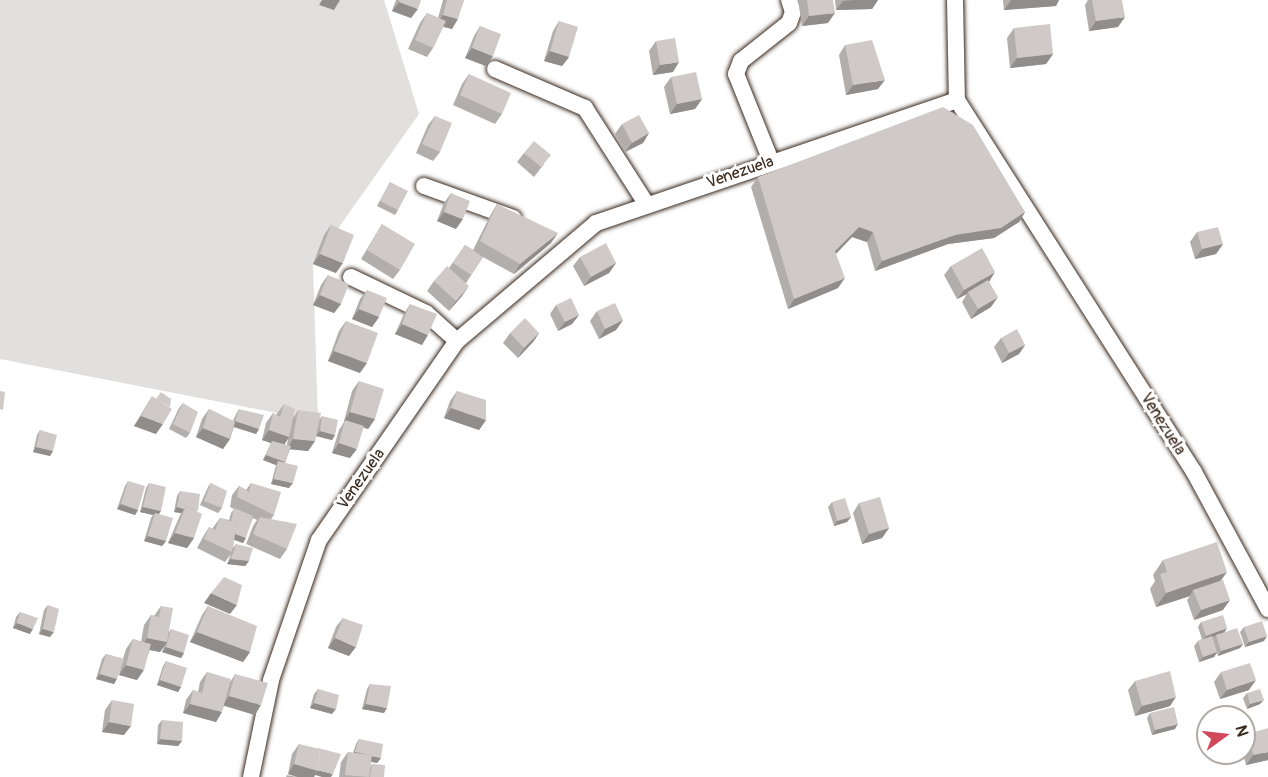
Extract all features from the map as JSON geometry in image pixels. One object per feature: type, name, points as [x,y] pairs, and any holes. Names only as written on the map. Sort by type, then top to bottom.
[{"type":"street","points":[[771,161],[736,74],[741,60],[789,23],[793,12],[789,0]]},
{"type":"street","points":[[956,0],[957,100]]},
{"type":"street","points":[[495,69],[585,108],[647,205]]},
{"type":"street","name":"Venezuela","points":[[251,777],[271,680],[319,540],[457,341],[569,243],[596,224],[771,161],[957,100],[1194,472],[1268,609]]},
{"type":"street","points":[[424,186],[527,224]]},
{"type":"street","points":[[548,233],[569,243]]},
{"type":"street","points":[[351,277],[426,314],[457,341]]},
{"type":"shaded area","points":[[0,0],[384,0],[419,114],[313,264],[318,421],[0,359]]},
{"type":"building","points":[[399,0],[421,0],[418,9],[399,2]]},
{"type":"building","points":[[447,0],[464,0],[458,19],[443,15]]},
{"type":"building","points":[[807,0],[833,0],[835,13],[809,16]]},
{"type":"building","points":[[1092,0],[1122,0],[1125,17],[1096,21]]},
{"type":"building","points":[[427,13],[446,21],[433,48],[415,40]]},
{"type":"building","points":[[559,21],[578,27],[569,57],[550,51]]},
{"type":"building","points":[[1050,24],[1053,54],[1017,58],[1014,28]]},
{"type":"building","points":[[480,26],[501,34],[493,56],[472,48]]},
{"type":"building","points":[[675,38],[679,62],[660,65],[656,41]]},
{"type":"building","points":[[872,40],[885,80],[853,85],[845,45]]},
{"type":"building","points":[[696,72],[702,99],[677,104],[671,77]]},
{"type":"building","points":[[469,74],[511,93],[502,114],[460,95]]},
{"type":"building","points":[[943,107],[973,125],[1025,212],[1001,228],[955,235],[882,261],[873,232],[859,227],[835,251],[845,278],[794,299],[758,177]]},
{"type":"building","points":[[639,115],[649,133],[632,143],[622,124]]},
{"type":"building","points":[[435,116],[452,123],[440,152],[422,144]]},
{"type":"building","points":[[534,141],[551,155],[541,167],[524,153]]},
{"type":"building","points":[[390,182],[408,191],[398,210],[380,201]]},
{"type":"building","points":[[451,193],[470,201],[463,219],[444,212]]},
{"type":"building","points":[[497,204],[558,233],[520,264],[480,241]]},
{"type":"building","points":[[382,224],[415,244],[400,270],[367,250]]},
{"type":"building","points":[[331,225],[354,235],[343,263],[320,254]]},
{"type":"building","points":[[1218,227],[1223,244],[1202,249],[1197,232]]},
{"type":"building","points":[[606,243],[616,263],[591,277],[580,257]]},
{"type":"building","points":[[465,245],[483,257],[471,275],[453,263]]},
{"type":"building","points":[[982,248],[995,272],[964,290],[951,266]]},
{"type":"building","points":[[447,266],[469,286],[456,301],[434,281]]},
{"type":"building","points":[[328,275],[349,284],[341,304],[320,295]]},
{"type":"building","points":[[988,280],[998,297],[978,309],[968,292]]},
{"type":"building","points":[[367,290],[387,298],[379,317],[359,309]]},
{"type":"building","points":[[571,298],[579,315],[565,322],[556,305]]},
{"type":"building","points":[[615,303],[623,320],[605,329],[597,311]]},
{"type":"building","points":[[410,304],[437,314],[428,335],[402,324]]},
{"type":"building","points":[[525,318],[539,333],[524,348],[510,333]]},
{"type":"building","points":[[346,321],[378,333],[367,363],[334,351]]},
{"type":"building","points":[[1017,329],[1025,345],[1009,353],[1001,338]]},
{"type":"building","points":[[359,381],[384,389],[375,419],[350,412]]},
{"type":"building","points":[[0,391],[5,392],[3,410],[0,409]]},
{"type":"building","points":[[457,391],[486,400],[486,420],[451,408]]},
{"type":"building","points":[[161,392],[171,399],[170,407],[156,399]]},
{"type":"building","points":[[152,396],[172,409],[163,424],[141,416]]},
{"type":"building","points":[[183,403],[198,412],[190,433],[173,424]]},
{"type":"building","points":[[284,404],[295,409],[289,437],[269,430],[273,413],[280,417]]},
{"type":"building","points":[[209,409],[235,422],[230,439],[203,428]]},
{"type":"building","points":[[239,409],[264,415],[259,429],[235,421]]},
{"type":"building","points":[[298,410],[321,413],[315,441],[293,439]]},
{"type":"building","points":[[322,416],[338,420],[335,435],[320,431]]},
{"type":"building","points":[[345,420],[364,426],[357,449],[339,443]]},
{"type":"building","points":[[40,430],[57,435],[53,451],[36,447]]},
{"type":"building","points":[[272,441],[291,446],[285,462],[266,455]]},
{"type":"building","points":[[278,461],[298,466],[293,483],[274,479]]},
{"type":"building","points":[[128,481],[145,486],[138,510],[121,504]]},
{"type":"building","points":[[149,483],[166,487],[161,511],[143,507]]},
{"type":"building","points":[[211,483],[227,491],[222,508],[204,501]]},
{"type":"building","points":[[251,483],[281,492],[274,515],[237,497],[239,486],[249,492]]},
{"type":"building","points":[[180,491],[200,494],[198,511],[186,506],[184,509],[177,507]]},
{"type":"building","points":[[880,497],[889,528],[869,534],[859,503]]},
{"type":"building","points":[[845,498],[851,517],[837,521],[832,502]]},
{"type":"building","points":[[186,506],[202,514],[194,538],[175,533]]},
{"type":"building","points":[[234,508],[253,516],[246,538],[235,534],[237,523],[231,521]]},
{"type":"building","points":[[155,513],[173,518],[166,541],[148,536]]},
{"type":"building","points":[[260,517],[297,524],[287,549],[253,534]]},
{"type":"building","points":[[220,518],[237,523],[232,552],[204,539],[209,527],[215,530]]},
{"type":"building","points":[[1217,542],[1227,572],[1166,593],[1160,574],[1167,572],[1163,560]]},
{"type":"building","points":[[236,544],[253,548],[249,561],[231,559]]},
{"type":"building","points":[[224,577],[242,585],[237,605],[211,593]]},
{"type":"building","points":[[1223,580],[1230,600],[1201,610],[1193,590]]},
{"type":"building","points":[[48,605],[59,609],[54,632],[43,629]]},
{"type":"building","points":[[161,606],[173,608],[167,642],[147,638],[151,615],[159,617]]},
{"type":"building","points":[[208,606],[257,626],[250,652],[197,632]]},
{"type":"building","points":[[20,612],[38,618],[33,629],[17,623]]},
{"type":"building","points":[[1223,615],[1227,628],[1206,636],[1201,622]]},
{"type":"building","points":[[343,618],[363,625],[356,647],[335,638]]},
{"type":"building","points":[[1262,621],[1267,636],[1249,642],[1244,627]]},
{"type":"building","points":[[1237,628],[1243,644],[1221,651],[1216,635]]},
{"type":"building","points":[[171,629],[189,635],[184,653],[166,647]]},
{"type":"building","points":[[1212,636],[1217,652],[1203,657],[1198,641]]},
{"type":"building","points":[[133,639],[151,644],[144,670],[126,665]]},
{"type":"building","points":[[106,654],[124,659],[117,679],[100,674]]},
{"type":"building","points":[[166,661],[187,668],[181,687],[160,680]]},
{"type":"building","points":[[1250,663],[1256,680],[1227,690],[1221,672]]},
{"type":"building","points":[[1170,671],[1176,697],[1142,706],[1135,681]]},
{"type":"building","points":[[207,672],[231,679],[222,712],[190,704],[193,690],[202,693]]},
{"type":"building","points":[[235,674],[268,683],[261,705],[229,696]]},
{"type":"building","points":[[370,684],[391,686],[387,708],[366,704]]},
{"type":"building","points":[[318,689],[339,695],[336,709],[314,703]]},
{"type":"building","points":[[1260,689],[1264,700],[1250,704],[1247,693]]},
{"type":"building","points":[[112,700],[134,704],[131,726],[109,722]]},
{"type":"building","points":[[1174,707],[1178,724],[1155,730],[1150,713]]},
{"type":"building","points":[[162,720],[183,722],[182,741],[160,739]]},
{"type":"building","points":[[1268,728],[1268,752],[1256,754],[1256,732]]},
{"type":"building","points":[[359,739],[383,744],[381,758],[355,752]]},
{"type":"building","points":[[299,744],[320,749],[318,771],[294,764]]},
{"type":"building","points":[[318,748],[341,754],[333,774],[318,770],[320,749]]},
{"type":"building","points":[[348,752],[372,755],[369,777],[345,775]]},
{"type":"building","points":[[372,764],[385,765],[384,777],[370,777]]}]
